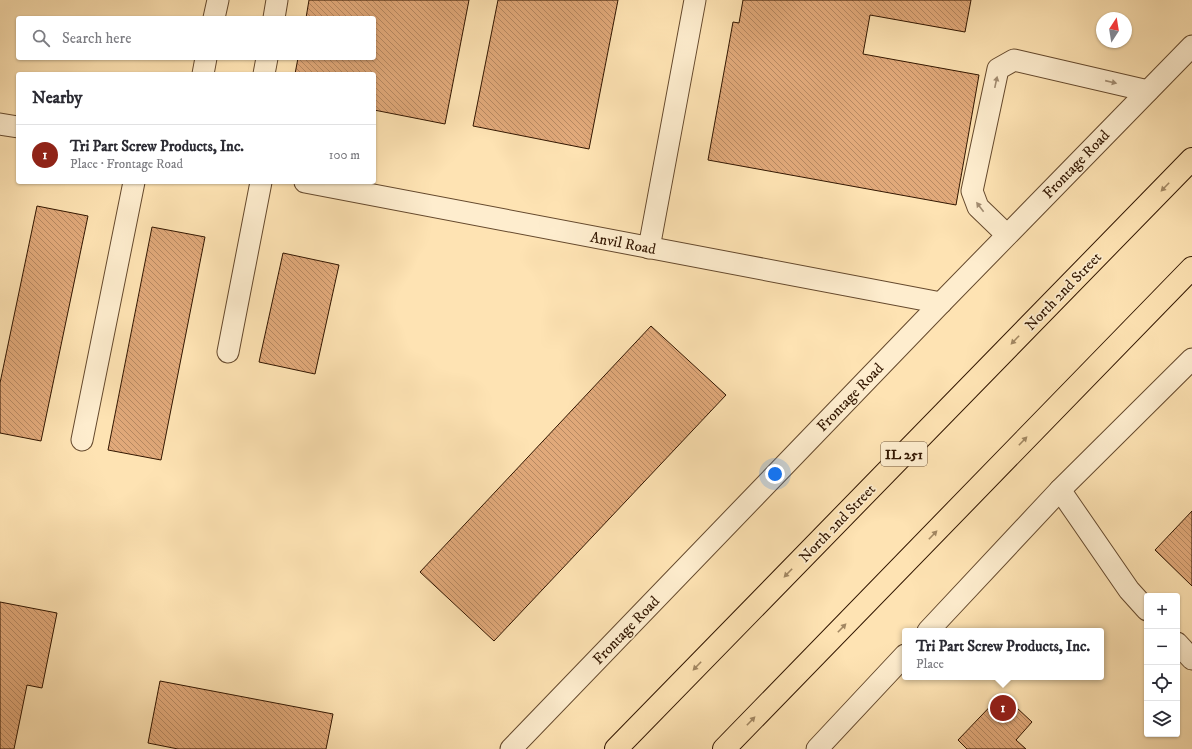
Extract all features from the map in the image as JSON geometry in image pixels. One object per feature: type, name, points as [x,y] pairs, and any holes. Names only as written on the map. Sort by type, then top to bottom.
[{"type":"main road","name":"North 2nd Street","points":[[616,749],[1192,159]]},
{"type":"main road","points":[[724,749],[1192,268]]},
{"type":"street","points":[[214,16],[218,0]]},
{"type":"street","points":[[274,16],[277,0]]},
{"type":"street","points":[[649,248],[695,0]]},
{"type":"street","name":"Frontage Road","points":[[511,749],[941,303],[1192,46]]},
{"type":"street","points":[[203,72],[206,60]]},
{"type":"street","points":[[264,72],[267,60]]},
{"type":"street","points":[[1008,235],[978,207],[972,192],[998,70],[1014,60],[1148,91]]},
{"type":"street","points":[[0,124],[16,127]]},
{"type":"street","points":[[82,440],[134,184]]},
{"type":"street","points":[[228,352],[261,184]]},
{"type":"street","name":"Anvil Road","points":[[315,184],[941,303]]},
{"type":"street","points":[[931,628],[1060,490],[1192,359]]},
{"type":"street","points":[[1060,490],[1129,590],[1144,607]]},
{"type":"street","points":[[1180,646],[1192,659]]},
{"type":"street","points":[[817,749],[902,658]]},
{"type":"building","points":[[309,0],[469,0],[445,124],[376,110],[376,72],[295,72],[298,60],[376,60],[376,16],[306,16]]},
{"type":"building","points":[[498,0],[618,0],[589,149],[473,126]]},
{"type":"building","points":[[743,0],[971,0],[965,32],[870,15],[863,54],[979,75],[956,205],[708,160],[733,22],[739,23]]},
{"type":"building","points":[[37,206],[88,216],[41,441],[0,433],[0,383]]},
{"type":"building","points":[[152,227],[205,237],[161,460],[108,450]]},
{"type":"building","points":[[283,253],[339,265],[315,374],[259,362]]},
{"type":"building","points":[[651,326],[726,395],[494,641],[420,572]]},
{"type":"building","points":[[1192,511],[1192,586],[1155,550]]},
{"type":"building","points":[[0,602],[57,613],[42,688],[27,685],[14,749],[0,749]]},
{"type":"building","points":[[160,681],[333,714],[326,749],[178,749],[148,743]]},
{"type":"building","points":[[1002,694],[1032,722],[1016,740],[1026,749],[967,749],[958,740]]},
{"type":"place","name":"Tri Part Screw Products, Inc.","points":[[1003,708]]}]
